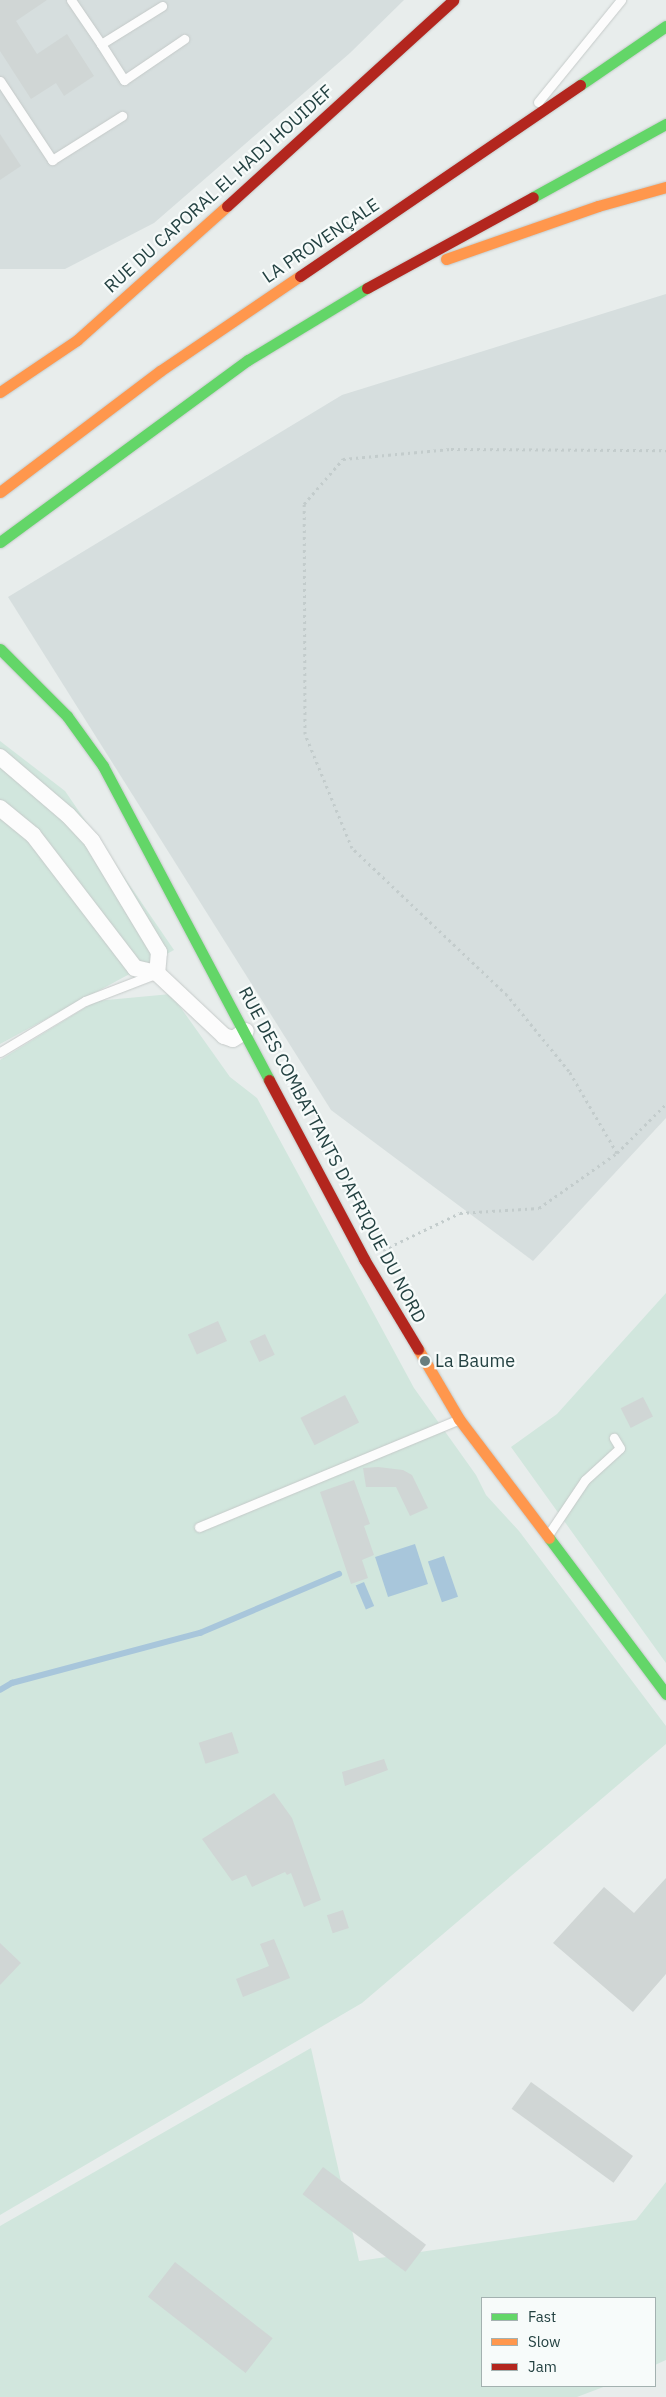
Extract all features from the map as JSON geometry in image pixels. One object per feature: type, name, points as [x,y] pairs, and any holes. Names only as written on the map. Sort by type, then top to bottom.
[{"type":"main road","name":"RUE DU CAPORAL EL HADJ HOUIDEF","points":[[0,392],[77,340],[453,0]]},
{"type":"main road","name":"LA PROVENÇALE","points":[[0,492],[160,371],[666,26]]},
{"type":"main road","points":[[0,542],[248,360],[369,286],[666,124]]},
{"type":"main road","points":[[369,286],[598,206],[666,187]]},
{"type":"main road","name":"RUE DES COMBATTANTS D'AFRIQUE DU NORD","points":[[0,649],[36,682],[66,716],[103,766],[246,1031],[364,1258],[460,1419],[666,1694]]},
{"type":"street","points":[[0,757],[68,815],[92,841],[160,952],[157,973]]},
{"type":"street","points":[[0,808],[33,835],[135,968],[157,973],[224,1036],[233,1038],[246,1031]]},
{"type":"lane","points":[[71,0],[124,80],[184,39]]},
{"type":"lane","points":[[523,125],[561,71],[621,0]]},
{"type":"lane","points":[[100,44],[162,6]]},
{"type":"lane","points":[[0,81],[52,160],[122,116]]},
{"type":"lane","points":[[0,1052],[85,1001],[157,973]]},
{"type":"lane","points":[[199,1527],[460,1419]]},
{"type":"lane","points":[[547,1537],[585,1480],[620,1448],[614,1438]]},
{"type":"path","points":[[617,1153],[570,1071],[507,995],[352,848],[305,734],[304,504],[342,459],[451,449],[666,450]]},
{"type":"path","points":[[364,1258],[460,1213],[539,1208],[617,1153],[666,1104]]},
{"type":"shaded area","points":[[0,0],[404,0],[350,53],[154,223],[65,269],[0,269]]},
{"type":"shaded area","points":[[666,294],[666,1118],[533,1261],[331,1110],[8,597],[342,395]]},
{"type":"green space","points":[[0,741],[65,791],[174,950],[0,1044]]},
{"type":"green space","points":[[171,994],[230,1077],[257,1098],[414,1388],[476,1475],[486,1495],[519,1531],[666,1726],[666,1744],[362,2003],[0,2215],[0,1060],[96,1001]]},
{"type":"green space","points":[[666,1293],[666,1663],[511,1447],[557,1414]]},
{"type":"green space","points":[[311,2048],[359,2261],[636,2220],[666,2182],[666,2360],[656,2365],[656,2297],[481,2297],[481,2387],[603,2387],[577,2397],[0,2397],[0,2226]]},
{"type":"water","points":[[415,1544],[428,1584],[388,1597],[375,1557]]},
{"type":"water","points":[[444,1556],[458,1597],[442,1602],[428,1562]]},
{"type":"water","points":[[364,1582],[374,1606],[366,1609],[356,1586]]},
{"type":"building","points":[[0,0],[47,0],[16,21],[37,54],[67,34],[94,76],[64,96],[56,83],[31,99],[0,51]]},
{"type":"building","points":[[0,134],[21,166],[0,180]]},
{"type":"building","points":[[218,1321],[227,1341],[197,1355],[188,1334]]},
{"type":"building","points":[[265,1334],[275,1355],[259,1362],[250,1341]]},
{"type":"building","points":[[345,1395],[359,1423],[315,1445],[300,1418]]},
{"type":"building","points":[[643,1397],[653,1417],[631,1428],[621,1408]]},
{"type":"building","points":[[378,1467],[403,1470],[412,1475],[428,1508],[410,1516],[396,1487],[366,1487],[363,1468]]},
{"type":"building","points":[[354,1480],[370,1524],[364,1526],[374,1555],[362,1560],[368,1578],[351,1584],[320,1492]]},
{"type":"building","points":[[232,1732],[239,1753],[206,1764],[199,1743]]},
{"type":"building","points":[[384,1759],[388,1770],[345,1786],[342,1772]]},
{"type":"building","points":[[274,1793],[292,1818],[321,1900],[304,1907],[291,1873],[287,1875],[285,1872],[252,1887],[246,1875],[232,1881],[202,1839]]},
{"type":"building","points":[[666,1878],[666,1974],[633,2012],[553,1943],[604,1887],[634,1913]]},
{"type":"building","points":[[343,1910],[349,1928],[333,1933],[327,1915]]},
{"type":"building","points":[[274,1939],[290,1978],[243,1997],[236,1979],[269,1966],[260,1944]]},
{"type":"building","points":[[0,1943],[21,1963],[0,1985]]},
{"type":"building","points":[[531,2082],[633,2156],[614,2183],[512,2109]]},
{"type":"building","points":[[323,2167],[426,2245],[406,2272],[303,2194]]},
{"type":"building","points":[[175,2262],[273,2338],[246,2373],[148,2297]]},
{"type":"waterway","points":[[0,1690],[12,1683],[200,1633],[339,1574]]},
{"type":"traffic: fast","points":[[580,85],[666,26]]},
{"type":"traffic: fast","points":[[533,197],[666,124]]},
{"type":"traffic: fast","points":[[0,542],[248,360],[367,288]]},
{"type":"traffic: fast","points":[[0,649],[67,716],[103,766],[269,1080]]},
{"type":"traffic: fast","points":[[549,1538],[666,1694]]},
{"type":"traffic: slow","points":[[446,259],[598,206],[666,187]]},
{"type":"traffic: slow","points":[[0,392],[77,340],[227,206]]},
{"type":"traffic: slow","points":[[0,492],[160,371],[300,276]]},
{"type":"traffic: slow","points":[[418,1349],[459,1419],[549,1538]]},
{"type":"traffic: jam","points":[[227,206],[453,0]]},
{"type":"traffic: jam","points":[[300,276],[580,85]]},
{"type":"traffic: jam","points":[[367,288],[533,197]]},
{"type":"traffic: jam","points":[[269,1080],[364,1259],[418,1349]]},
{"type":"place","name":"La Baume","points":[[425,1361]]}]
